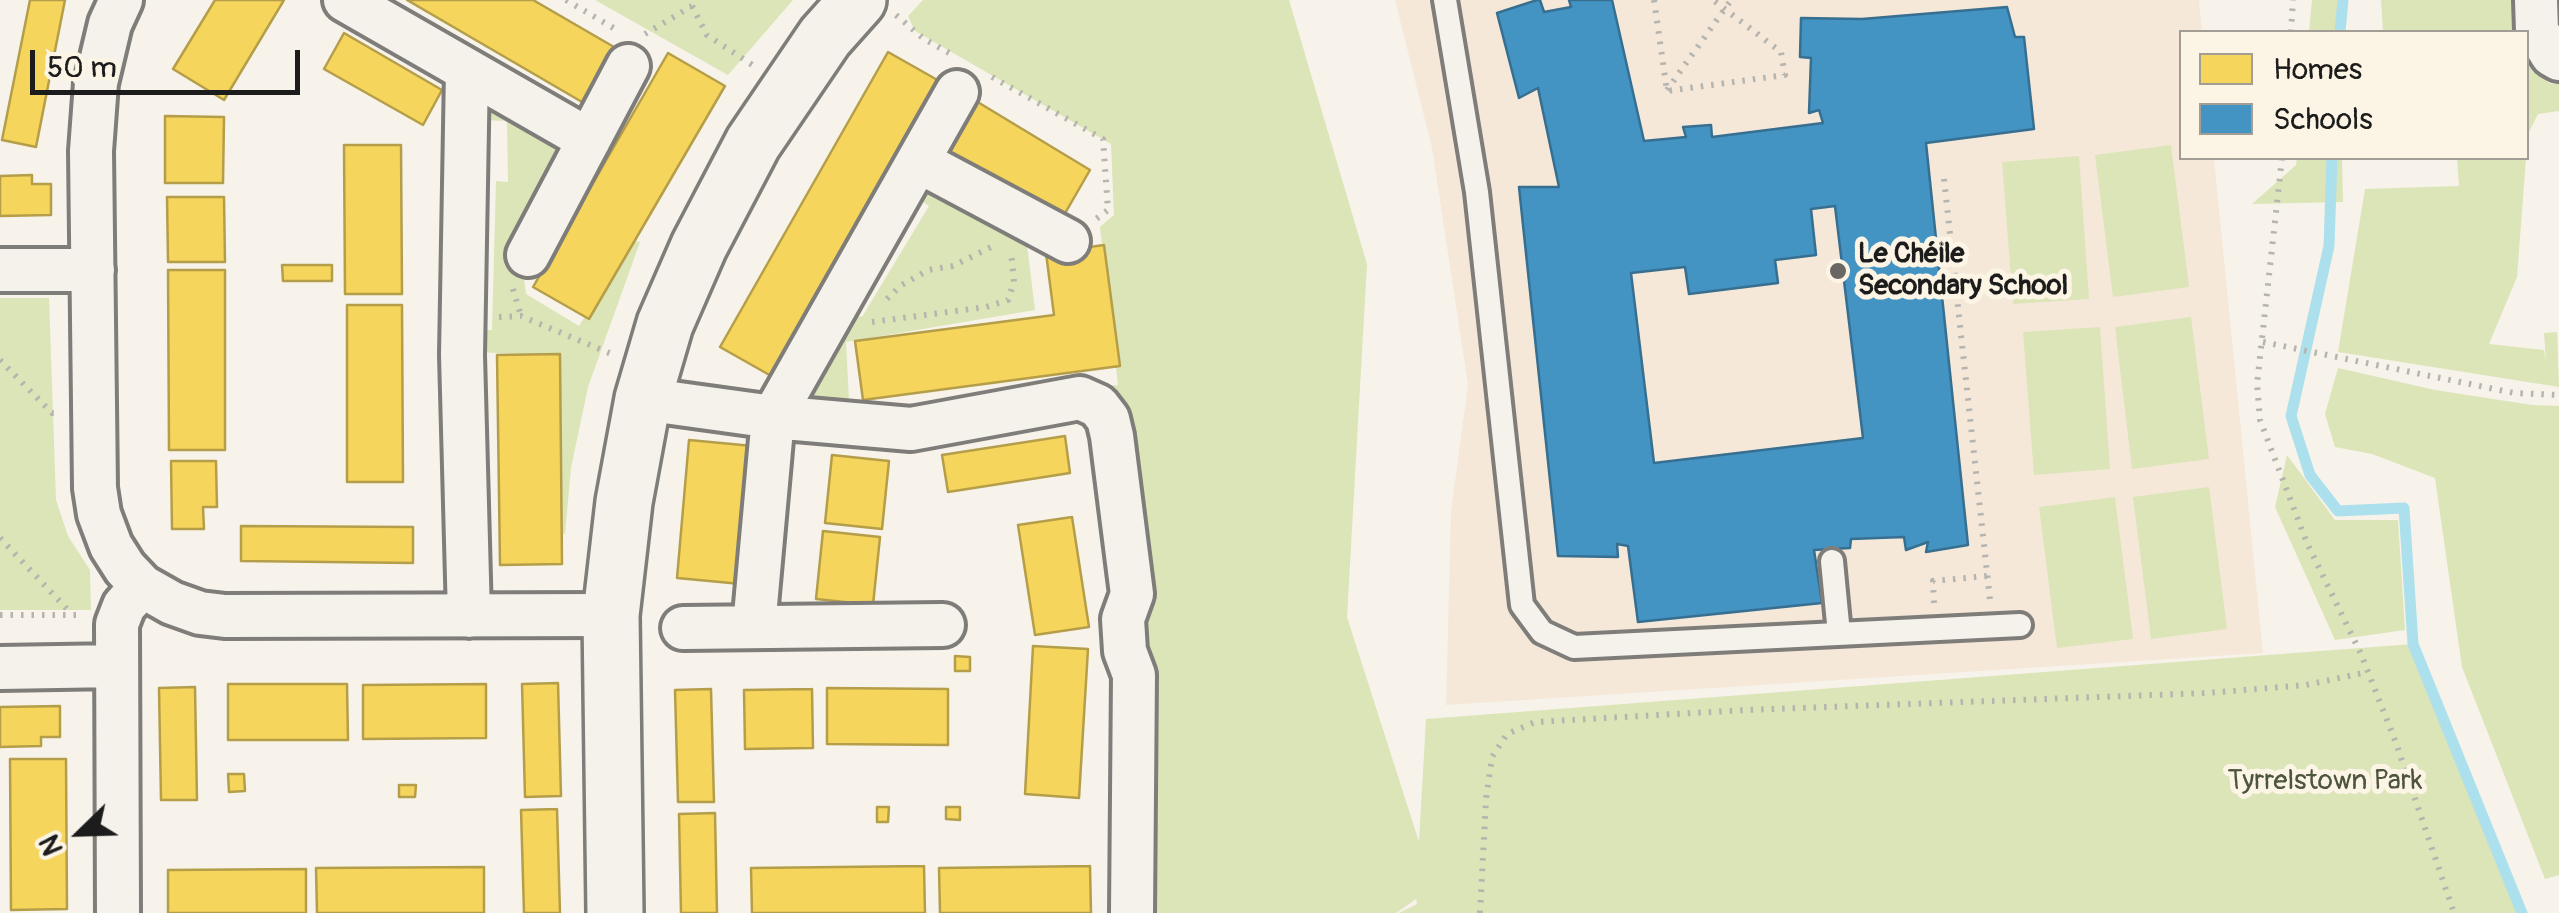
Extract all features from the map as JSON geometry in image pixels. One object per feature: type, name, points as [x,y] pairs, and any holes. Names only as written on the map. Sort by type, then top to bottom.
[{"type":"street","points":[[121,0],[110,24],[96,83],[91,151],[95,488],[99,514],[133,596]]},
{"type":"street","points":[[345,0],[589,140]]},
{"type":"street","points":[[2536,0],[2537,31],[2552,56],[2559,59]]},
{"type":"street","points":[[615,913],[612,616],[624,502],[647,385],[665,324],[699,246],[753,144],[826,37],[873,4]]},
{"type":"street","points":[[528,255],[634,55]]},
{"type":"street","points":[[467,70],[463,319],[468,616]]},
{"type":"street","points":[[754,627],[773,417],[967,75]]},
{"type":"street","points":[[918,161],[1068,241]]},
{"type":"street","points":[[0,270],[93,270]]},
{"type":"street","points":[[647,385],[773,417],[911,429],[1080,398],[1098,406],[1108,419],[1132,594],[1124,620],[1125,650],[1134,674],[1132,913]]},
{"type":"street","points":[[133,596],[225,616],[612,616]]},
{"type":"street","points":[[118,913],[117,624],[133,596]]},
{"type":"street","points":[[683,628],[943,624]]},
{"type":"street","points":[[0,668],[116,666]]},
{"type":"lane","points":[[1445,0],[1478,192],[1522,605],[1542,632],[1574,647],[2020,625]]},
{"type":"lane","points":[[1832,561],[1839,634]]},
{"type":"path","points":[[566,0],[634,55],[644,34],[694,3],[706,36],[788,88]]},
{"type":"path","points":[[1654,0],[1667,91]]},
{"type":"path","points":[[1667,91],[1785,76],[1782,52],[1713,0]]},
{"type":"path","points":[[1667,91],[1731,0]]},
{"type":"path","points":[[2291,30],[2293,0]]},
{"type":"path","points":[[873,4],[924,38],[967,75],[1102,139],[1108,210],[1068,241]]},
{"type":"path","points":[[2282,160],[2257,384],[2260,420],[2307,542],[2368,672],[2454,913]]},
{"type":"path","points":[[1944,179],[1993,626]]},
{"type":"path","points":[[1008,237],[1014,282],[1008,300],[861,324],[900,286],[928,270],[953,266],[976,256],[1008,237]]},
{"type":"path","points":[[463,319],[521,316],[647,385]]},
{"type":"path","points":[[2263,342],[2514,393],[2559,396]]},
{"type":"path","points":[[0,360],[52,413],[94,414]]},
{"type":"path","points":[[0,538],[68,614]]},
{"type":"path","points":[[1934,630],[1933,581],[1987,576]]},
{"type":"path","points":[[0,615],[92,615],[104,595],[133,596]]},
{"type":"path","points":[[1480,913],[1492,756],[1507,734],[1535,722],[2207,693],[2306,686],[2368,672]]},
{"type":"shaded area","name":"Le Chéile Secondary School","points":[[1395,0],[2199,0],[2202,30],[2179,30],[2179,160],[2214,160],[2263,653],[1446,705],[1451,511],[1468,385],[1432,148]]},
{"type":"green space","points":[[595,0],[793,0],[728,75]]},
{"type":"green space","name":"Tyrrelstown Park","points":[[923,0],[1289,0],[1367,264],[1347,617],[1419,842],[1426,719],[2413,644],[2522,913],[1399,913],[1417,904],[1416,899],[1396,913],[1138,913],[1126,623],[1082,389],[1118,385],[1100,227],[1114,215],[1111,144],[915,31],[908,16]]},
{"type":"green space","points":[[2312,0],[2339,0],[2339,30],[2309,30]]},
{"type":"green space","points":[[2381,0],[2518,0],[2518,30],[2383,30]]},
{"type":"green space","points":[[2529,64],[2533,72],[2551,84],[2559,84],[2559,111],[2538,114],[2529,132]]},
{"type":"green space","points":[[500,105],[568,149],[521,257],[526,294],[579,326],[633,241],[640,242],[588,387],[571,468],[565,534],[558,533],[556,356],[477,352],[479,330],[492,330],[496,181],[508,182],[507,121],[479,120],[488,108]]},
{"type":"green space","points":[[2171,145],[2189,287],[2113,297],[2095,155]]},
{"type":"green space","points":[[2079,156],[2089,299],[2013,304],[2002,162]]},
{"type":"green space","points":[[2297,160],[2342,160],[2343,202],[2252,204],[2296,165]]},
{"type":"green space","points":[[2457,160],[2526,160],[2517,277],[2489,344],[2544,350],[2546,362],[2544,333],[2557,332],[2559,387],[2338,352],[2365,189],[2459,186]]},
{"type":"green space","points":[[928,187],[1027,245],[1035,310],[846,342],[849,401],[824,401],[809,395],[848,313],[862,317],[929,206],[911,194]]},
{"type":"green space","points":[[0,298],[49,298],[56,500],[68,536],[90,570],[91,610],[0,610]]},
{"type":"green space","points":[[2191,317],[2209,459],[2132,469],[2115,327]]},
{"type":"green space","points":[[2100,327],[2110,469],[2034,475],[2023,332]]},
{"type":"green space","points":[[2338,368],[2435,390],[2559,406],[2559,875],[2545,879],[2462,667],[2435,478],[2372,454],[2335,447],[2325,414]]},
{"type":"green space","points":[[2287,455],[2335,520],[2398,520],[2405,630],[2335,640],[2275,507]]},
{"type":"green space","points":[[2209,487],[2227,629],[2151,639],[2133,497]]},
{"type":"green space","points":[[2115,497],[2133,639],[2057,648],[2039,507]]},
{"type":"building: Homes","points":[[30,0],[65,0],[36,147],[2,140]]},
{"type":"building: Homes","points":[[215,0],[284,0],[224,100],[173,69]]},
{"type":"building: Homes","points":[[407,0],[533,0],[614,47],[582,102]]},
{"type":"building: Homes","points":[[344,33],[442,90],[423,125],[324,69]]},
{"type":"building: Homes","points":[[888,52],[941,82],[773,377],[720,347]]},
{"type":"building: Homes","points":[[668,53],[725,86],[589,319],[533,287]]},
{"type":"building: Homes","points":[[976,101],[1090,170],[1060,222],[945,154]]},
{"type":"building: Homes","points":[[165,116],[224,117],[223,183],[165,183]]},
{"type":"building: Homes","points":[[344,145],[401,145],[402,294],[345,294]]},
{"type":"building: Homes","points":[[32,175],[32,184],[51,184],[51,215],[0,216],[0,176]]},
{"type":"building: Homes","points":[[167,197],[224,197],[225,262],[168,262]]},
{"type":"building: Homes","points":[[1104,245],[1120,366],[863,400],[855,341],[1054,315],[1046,253]]},
{"type":"building: Homes","points":[[282,265],[332,265],[332,281],[283,281]]},
{"type":"building: Homes","points":[[168,270],[225,270],[225,450],[169,450]]},
{"type":"building: Homes","points":[[347,305],[402,305],[403,482],[347,482]]},
{"type":"building: Homes","points":[[560,354],[562,564],[500,565],[497,355]]},
{"type":"building: Homes","points":[[1065,436],[1070,473],[948,492],[942,455]]},
{"type":"building: Homes","points":[[689,440],[753,446],[741,584],[677,578]]},
{"type":"building: Homes","points":[[832,455],[889,461],[882,529],[825,523]]},
{"type":"building: Homes","points":[[171,461],[216,461],[217,507],[203,507],[204,529],[172,529]]},
{"type":"building: Homes","points":[[1072,517],[1089,627],[1035,635],[1018,525]]},
{"type":"building: Homes","points":[[241,526],[413,527],[413,563],[241,561]]},
{"type":"building: Homes","points":[[823,531],[880,537],[873,605],[816,599]]},
{"type":"building: Homes","points":[[1033,646],[1088,649],[1079,798],[1025,794]]},
{"type":"building: Homes","points":[[955,656],[970,657],[970,671],[955,671]]},
{"type":"building: Homes","points":[[558,683],[561,796],[525,797],[522,684]]},
{"type":"building: Homes","points":[[228,684],[347,684],[348,740],[228,740]]},
{"type":"building: Homes","points":[[486,684],[486,738],[363,739],[363,685]]},
{"type":"building: Homes","points":[[195,687],[197,800],[161,800],[159,688]]},
{"type":"building: Homes","points":[[827,688],[948,689],[948,745],[827,744]]},
{"type":"building: Homes","points":[[711,689],[714,802],[678,802],[675,690]]},
{"type":"building: Homes","points":[[812,689],[813,748],[745,749],[744,690]]},
{"type":"building: Homes","points":[[60,706],[60,737],[41,737],[41,746],[0,747],[0,707]]},
{"type":"building: Homes","points":[[10,759],[66,759],[67,909],[11,910]]},
{"type":"building: Homes","points":[[228,774],[244,774],[245,791],[229,792]]},
{"type":"building: Homes","points":[[399,785],[416,785],[415,797],[399,797]]},
{"type":"building: Homes","points":[[877,807],[889,807],[888,822],[877,822]]},
{"type":"building: Homes","points":[[946,807],[960,807],[960,820],[946,819]]},
{"type":"building: Homes","points":[[557,809],[560,913],[524,913],[521,810]]},
{"type":"building: Homes","points":[[715,813],[717,913],[681,913],[679,814]]},
{"type":"building: Homes","points":[[924,866],[925,913],[752,913],[751,868]]},
{"type":"building: Homes","points":[[1090,866],[1091,913],[940,913],[939,868]]},
{"type":"building: Homes","points":[[484,867],[484,913],[317,913],[316,868]]},
{"type":"building: Homes","points":[[306,869],[306,913],[168,913],[168,870]]},
{"type":"building: Schools","points":[[1537,0],[1544,12],[1571,7],[1569,0],[1612,0],[1644,141],[1686,137],[1683,127],[1711,125],[1712,137],[1823,123],[1819,110],[1809,113],[1811,58],[1800,57],[1801,18],[1862,19],[2007,7],[2015,37],[2024,37],[2034,129],[1926,143],[1968,545],[1926,552],[1928,542],[1906,550],[1904,537],[1851,539],[1850,548],[1814,550],[1822,603],[1638,622],[1628,546],[1617,544],[1618,557],[1558,556],[1519,187],[1559,187],[1538,88],[1519,98],[1497,13]],"holes":[[[1835,206],[1863,438],[1654,463],[1631,273],[1685,267],[1689,294],[1778,283],[1775,260],[1816,255],[1811,209]]]},
{"type":"waterway","points":[[2340,30],[2343,0]]},
{"type":"waterway","points":[[2332,160],[2329,246],[2291,416],[2310,475],[2338,511],[2404,508],[2413,644],[2522,913]]},
{"type":"place","name":"Le Chéile Secondary School","points":[[1838,271]]}]
